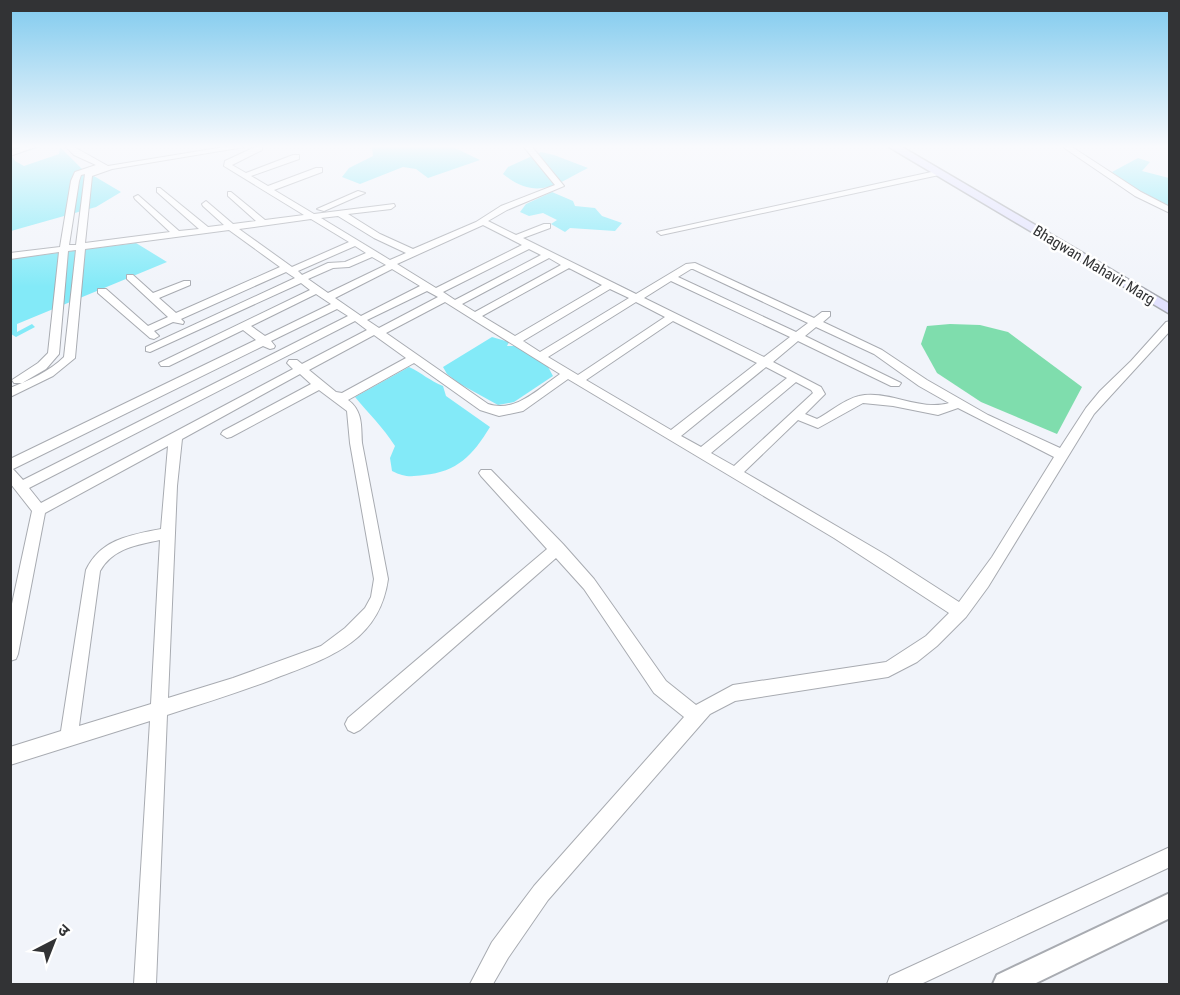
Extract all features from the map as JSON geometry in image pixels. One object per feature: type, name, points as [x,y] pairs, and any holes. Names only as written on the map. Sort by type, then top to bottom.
[{"type":"main road","name":"Bhagwan Mahavir Marg","points":[[971,193],[1170,310]]},
{"type":"main road","name":"Bhagwan Mahavir Marg","points":[[986,193],[1170,301]]},
{"type":"street","points":[[10,383],[42,366],[53,354],[64,249],[73,193]]},
{"type":"street","points":[[10,393],[48,375],[62,366],[69,358],[86,193]]},
{"type":"street","points":[[164,193],[207,231]]},
{"type":"street","points":[[276,193],[672,436],[898,569],[961,612]]},
{"type":"street","points":[[10,465],[264,341],[392,264],[504,208],[541,193]]},
{"type":"street","points":[[661,232],[797,204],[808,206],[862,193]]},
{"type":"street","points":[[1137,193],[1170,211]]},
{"type":"street","points":[[231,194],[262,222]]},
{"type":"street","points":[[312,215],[361,194]]},
{"type":"street","points":[[138,197],[178,235]]},
{"type":"street","points":[[206,204],[231,227],[332,301],[470,398],[484,407],[499,412],[519,408],[672,317]]},
{"type":"street","points":[[10,256],[391,206]]},
{"type":"street","points":[[338,212],[377,236],[414,253]]},
{"type":"street","points":[[480,222],[815,387],[819,393],[735,473]]},
{"type":"street","points":[[516,238],[547,226]]},
{"type":"street","points":[[147,330],[355,243]]},
{"type":"street","points":[[39,510],[299,368],[376,331],[529,245]]},
{"type":"street","points":[[150,349],[331,266],[346,265],[373,253]]},
{"type":"street","points":[[22,486],[281,354],[357,318],[442,294],[548,255]]},
{"type":"street","points":[[477,315],[568,265]]},
{"type":"street","points":[[541,356],[689,266],[695,266],[878,352],[984,418],[1062,455]]},
{"type":"street","points":[[671,277],[800,336],[895,383]]},
{"type":"street","points":[[130,278],[189,331]]},
{"type":"street","points":[[152,297],[187,283]]},
{"type":"street","points":[[517,340],[608,286]]},
{"type":"street","points":[[165,363],[317,290]]},
{"type":"street","points":[[102,291],[162,343]]},
{"type":"street","points":[[672,436],[826,314]]},
{"type":"street","points":[[481,984],[500,950],[542,893],[696,716],[719,698],[734,693],[888,669],[910,659],[928,646],[961,612],[993,566],[1090,411],[1170,324]]},
{"type":"street","points":[[10,756],[233,686],[327,651],[359,626],[378,598],[381,579],[352,409],[244,325]]},
{"type":"street","points":[[337,397],[349,395],[414,358]]},
{"type":"street","points":[[893,402],[895,383],[908,372]]},
{"type":"street","points":[[702,454],[795,377]]},
{"type":"street","points":[[226,434],[320,384]]},
{"type":"street","points":[[797,415],[818,424],[861,399],[893,402],[938,411],[959,404]]},
{"type":"street","points":[[145,984],[167,533],[176,436]]},
{"type":"street","points":[[486,472],[589,584],[655,681],[696,716]]},
{"type":"street","points":[[10,473],[39,510],[10,654]]},
{"type":"street","points":[[69,737],[93,570],[98,559],[119,545],[167,533]]},
{"type":"street","points":[[354,724],[558,548]]},
{"type":"street","points":[[897,984],[1170,857]]},
{"type":"street","points":[[1006,984],[1170,905]]},
{"type":"green space","points":[[980,325],[1008,332],[1082,387],[1057,434],[981,402],[937,373],[921,344],[927,326]]},
{"type":"water","points":[[11,193],[119,193],[96,207],[11,231]]},
{"type":"water","points":[[549,193],[555,193],[573,201],[575,206],[595,208],[602,216],[622,223],[615,231],[570,228],[565,232],[551,224],[557,220],[543,213],[529,216],[520,212],[526,204]]},
{"type":"water","points":[[1144,193],[1169,193],[1169,207]]},
{"type":"water","points":[[136,243],[167,262],[17,324],[17,332],[32,324],[35,327],[16,337],[11,334],[10,259]]},
{"type":"water","points":[[492,337],[509,342],[507,346],[515,346],[547,365],[553,376],[514,402],[498,405],[447,374],[443,367]]},
{"type":"water","points":[[409,367],[443,386],[446,396],[490,427],[470,454],[446,470],[411,476],[392,471],[390,458],[395,446],[355,397]]}]
